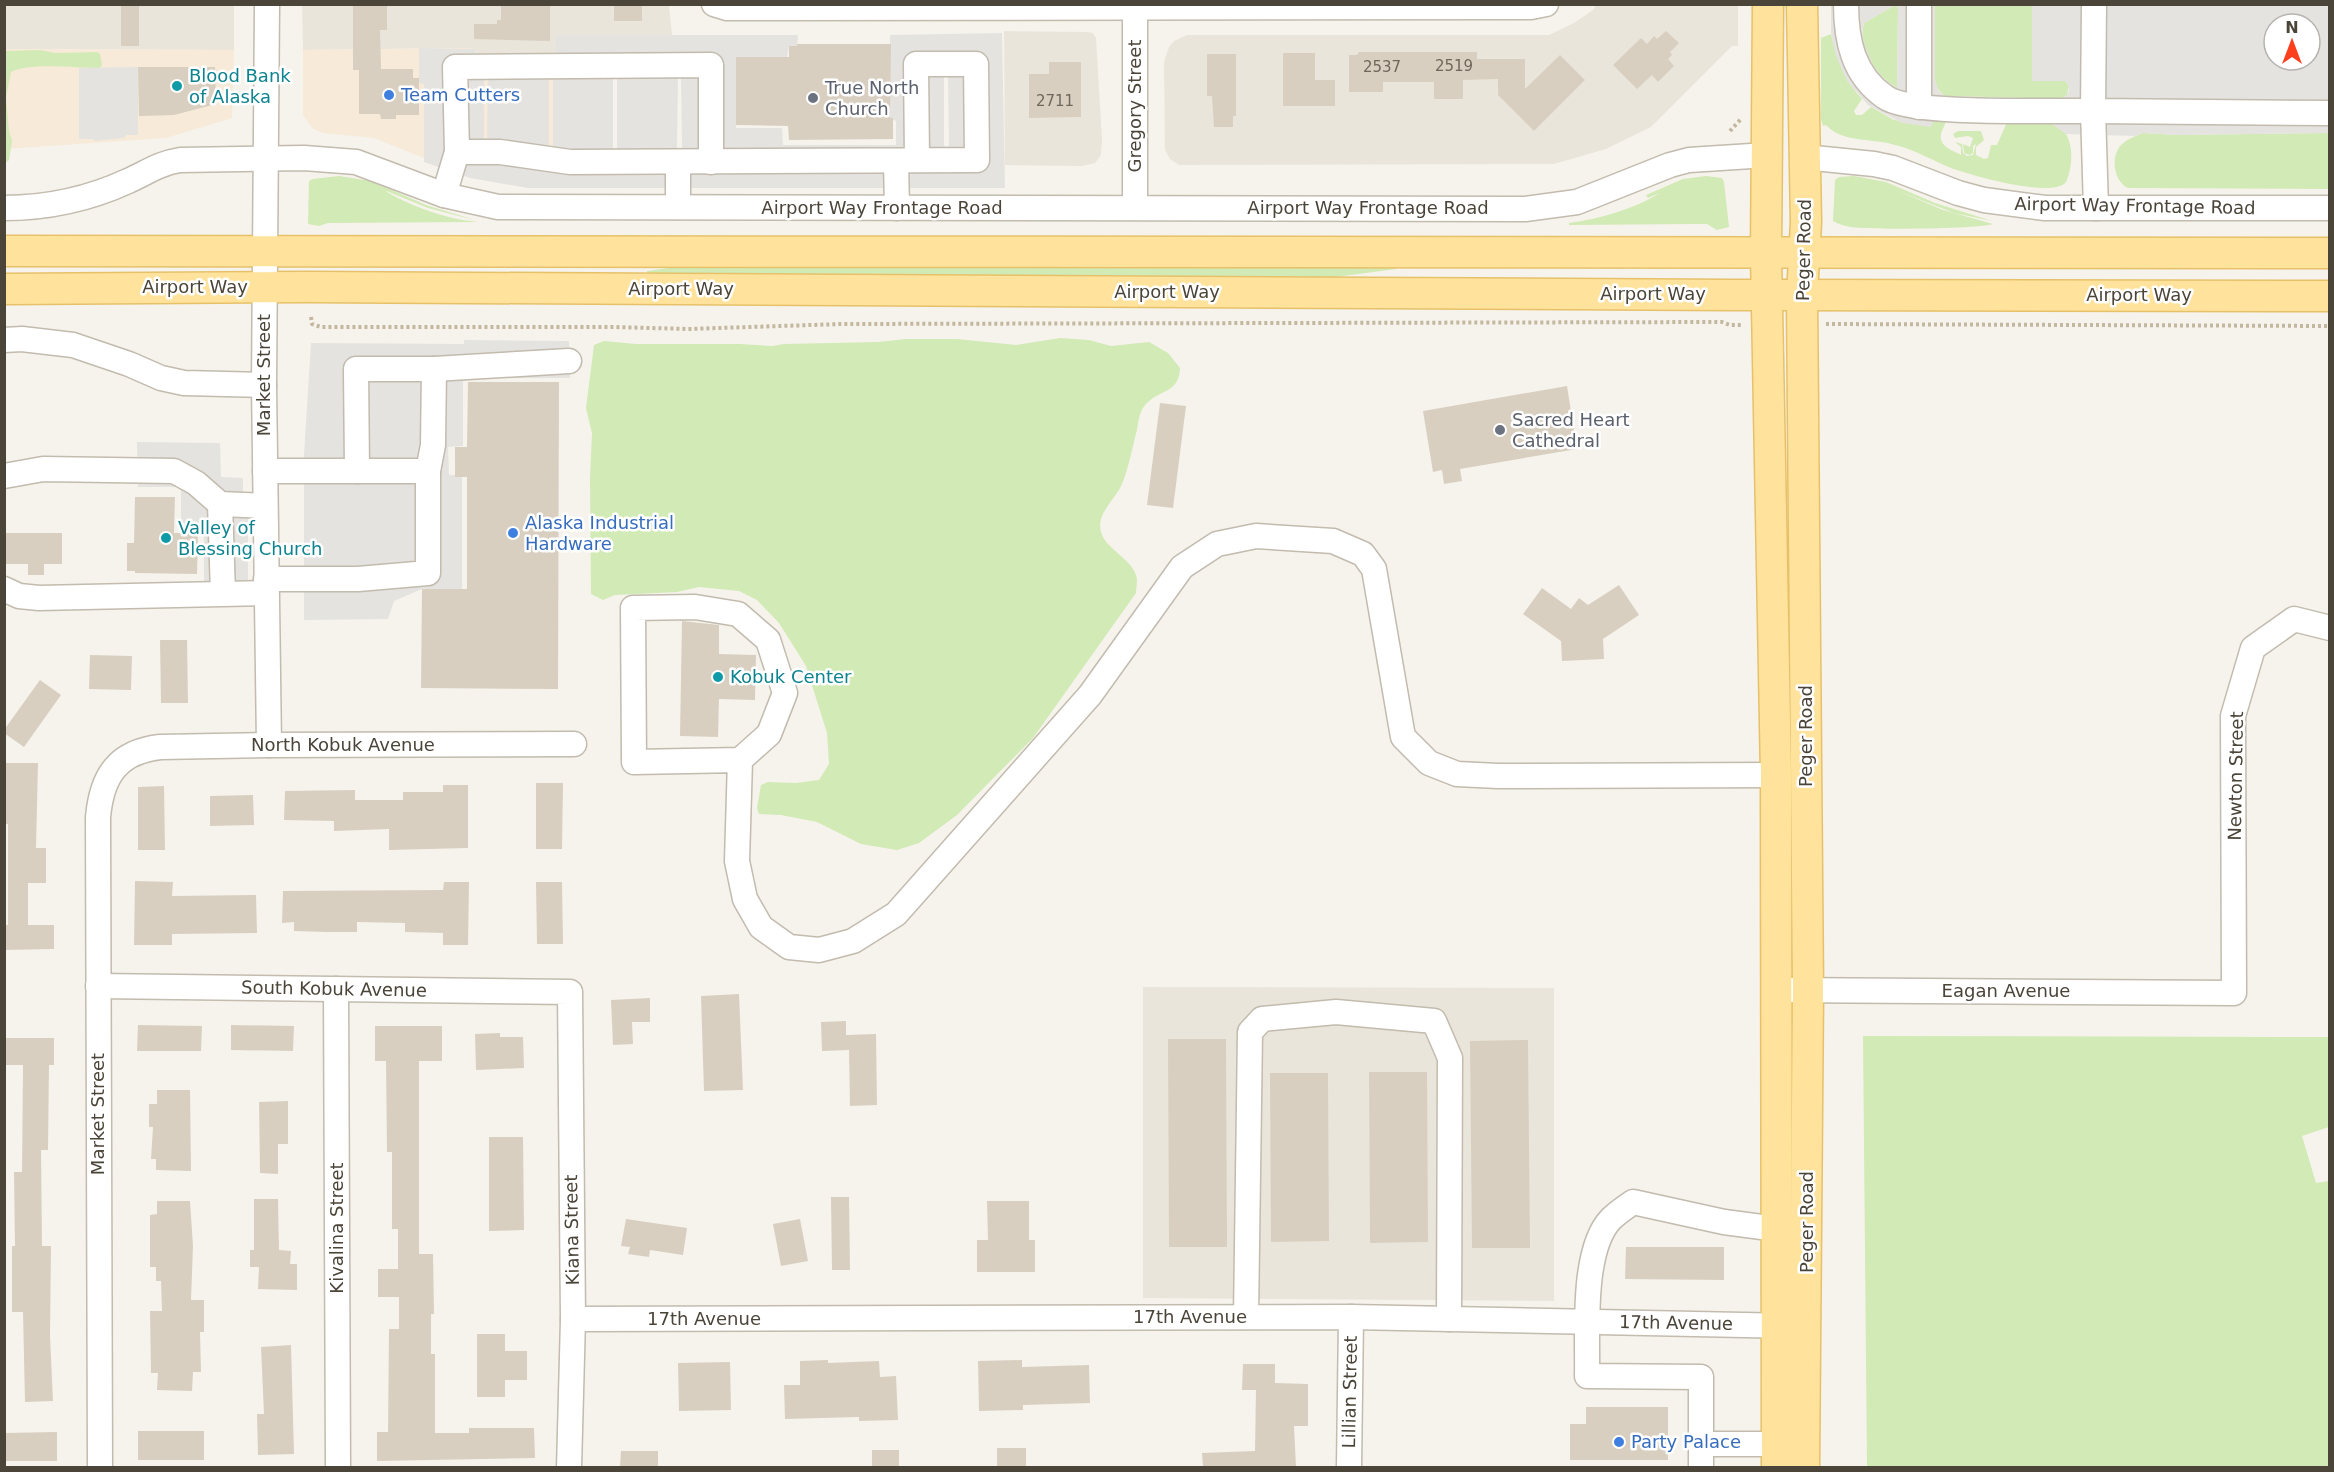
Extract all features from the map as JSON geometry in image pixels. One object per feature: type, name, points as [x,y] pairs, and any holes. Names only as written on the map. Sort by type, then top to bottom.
[{"type":"main road","name":"Peger Road","points":[[1768,4],[1766,254],[1776,775],[1777,1326],[1791,1456]]},
{"type":"main road","name":"Peger Road","points":[[1791,1456],[1807,1326],[1808,990],[1802,309],[1806,222],[1803,4]]},
{"type":"main road","name":"Airport Way","points":[[4,251],[2330,254]]},
{"type":"main road","name":"Airport Way","points":[[4,289],[263,287],[1767,309],[2330,296]]},
{"type":"street","name":"Market Street","points":[[267,4],[263,287],[269,745]]},
{"type":"street","points":[[714,4],[727,8],[1531,7],[1546,4]]},
{"type":"street","points":[[1846,4],[1848,40],[1858,68],[1886,99],[1901,105],[2093,111],[2330,113]]},
{"type":"street","points":[[1919,4],[1919,107]]},
{"type":"street","points":[[2094,4],[2093,111],[2096,208]]},
{"type":"street","name":"Gregory Street","points":[[1135,6],[1135,207]]},
{"type":"street","points":[[457,152],[500,152],[570,162],[711,162],[906,161],[977,160],[976,64],[916,64],[906,161],[897,208]]},
{"type":"street","points":[[444,195],[457,152],[455,67],[711,65],[711,162]]},
{"type":"street","name":"Airport Way Frontage Road","points":[[4,208],[70,202],[127,182],[162,163],[180,160],[266,158],[313,158],[356,162],[444,195],[498,207],[1547,207],[1577,202],[1670,165],[1689,160],[1767,155]]},
{"type":"street","name":"Airport Way Frontage Road","points":[[1804,157],[1893,168],[1958,193],[2011,205],[2044,208],[2330,208]]},
{"type":"street","points":[[678,162],[678,207]]},
{"type":"street","points":[[4,340],[22,339],[73,345],[129,364],[161,378],[184,383],[264,385]]},
{"type":"street","points":[[357,471],[356,369],[434,369],[569,361]]},
{"type":"street","points":[[4,589],[19,596],[39,598],[223,593],[266,586],[428,573],[428,471],[433,446],[434,369]]},
{"type":"street","points":[[4,476],[43,469],[174,471],[196,483],[220,504],[265,506]]},
{"type":"street","points":[[265,471],[428,471]]},
{"type":"street","points":[[220,504],[223,593]]},
{"type":"street","points":[[740,760],[634,762],[633,608],[695,607],[738,614],[768,640],[785,693],[769,734],[740,760],[737,861],[745,899],[761,927],[789,947],[819,950],[854,941],[896,914],[1090,695],[1182,567],[1217,544],[1256,536],[1333,542],[1363,554],[1374,569],[1403,737],[1429,763],[1457,774],[1498,776],[1776,775]]},
{"type":"street","name":"Newton Street","points":[[2234,993],[2233,716],[2253,648],[2295,619],[2330,627]]},
{"type":"street","name":"North Kobuk Avenue","points":[[117,764],[128,755],[143,749],[269,745],[574,744]]},
{"type":"street","name":"Market Street","points":[[100,1467],[99,804],[117,764]]},
{"type":"street","name":"South Kobuk Avenue","points":[[98,986],[570,992]]},
{"type":"street","name":"Kivalina Street","points":[[336,989],[338,1467]]},
{"type":"street","name":"Eagan Avenue","points":[[1777,990],[2234,993]]},
{"type":"street","name":"Kiana Street","points":[[569,1467],[573,1319],[570,992]]},
{"type":"street","points":[[1246,1317],[1250,1032],[1262,1019],[1336,1012],[1434,1021],[1450,1058],[1449,1319]]},
{"type":"street","points":[[1701,1467],[1701,1377],[1587,1376],[1589,1277],[1595,1247],[1610,1220],[1633,1202],[1724,1222],[1777,1229]]},
{"type":"street","name":"17th Avenue","points":[[573,1319],[1351,1317],[1807,1326]]},
{"type":"street","name":"Lillian Street","points":[[1349,1467],[1351,1317]]},
{"type":"street","points":[[1701,1444],[1791,1456]]},
{"type":"path","points":[[311,317],[312,324],[321,327],[698,329],[889,324],[1722,322],[1730,326],[1767,309]]},
{"type":"path","points":[[1802,309],[1841,325],[2330,326]]},
{"type":"shaded area","points":[[5,5],[234,5],[234,50],[5,49]]},
{"type":"shaded area","points":[[302,5],[669,5],[672,35],[557,35],[556,56],[478,56],[475,49],[462,48],[303,50]]},
{"type":"shaded area","points":[[1596,5],[1738,5],[1738,46],[1732,46],[1651,127],[1606,149],[1554,164],[1179,165],[1170,159],[1165,150],[1164,62],[1169,47],[1174,41],[1187,35],[1549,35],[1574,23],[1593,10]]},
{"type":"shaded area","points":[[1831,5],[1895,5],[1864,23],[1862,31],[1873,65],[1884,79],[1897,88],[1897,5],[1935,5],[1935,80],[1939,92],[1946,97],[2060,99],[2069,91],[2069,86],[2065,81],[2032,81],[2032,5],[2329,5],[2329,133],[2179,135],[2143,133],[2135,136],[2066,134],[2049,122],[1937,120],[1931,127],[1902,123],[1868,105],[1847,81],[1836,56],[1831,34]]},
{"type":"shaded area","points":[[1004,31],[1093,33],[1096,38],[1102,140],[1101,155],[1095,163],[1082,166],[1005,165]]},
{"type":"shaded area","points":[[1002,33],[1005,188],[528,188],[470,178],[424,162],[424,84],[419,83],[419,48],[475,49],[477,57],[556,57],[556,35],[798,35],[797,46],[789,46],[787,57],[736,57],[736,128],[782,128],[783,145],[896,145],[896,121],[890,118],[890,35]],"holes":[[[944,76],[948,77],[949,146],[947,147],[944,146]],[[613,77],[617,77],[617,148],[615,150],[613,148]],[[678,77],[681,79],[682,148],[677,149]],[[549,78],[553,79],[553,148],[549,148]],[[484,79],[488,79],[487,140],[484,138]]]},
{"type":"shaded area","points":[[556,35],[583,178],[424,158],[374,138],[324,133],[313,129],[303,115],[303,50],[462,48],[475,49],[478,56],[556,56]]},
{"type":"shaded area","points":[[5,49],[234,50],[232,118],[166,138],[5,149]]},
{"type":"shaded area","points":[[138,67],[138,135],[95,141],[79,139],[79,68]]},
{"type":"shaded area","points":[[464,340],[569,341],[570,378],[463,378],[463,446],[448,447],[449,475],[462,475],[462,589],[422,589],[394,601],[388,619],[304,620],[304,455],[311,343],[464,344]]},
{"type":"shaded area","points":[[137,442],[220,443],[221,477],[243,478],[243,494],[248,494],[248,604],[204,605],[204,531],[181,530],[181,487],[138,487]]},
{"type":"shaded area","points":[[1143,987],[1554,988],[1554,1301],[1143,1298]]},
{"type":"green space","points":[[1895,5],[1898,9],[1897,88],[1875,69],[1863,42],[1864,23]]},
{"type":"green space","points":[[1935,5],[2032,5],[2032,81],[2065,81],[2069,86],[2067,95],[2060,99],[1955,96],[1952,98],[1942,94],[1935,80]]},
{"type":"green space","points":[[1831,34],[1842,69],[1862,99],[1854,111],[1856,115],[1862,115],[1871,107],[1894,120],[1932,123],[1934,120],[1946,120],[1941,134],[1942,142],[1947,148],[1961,155],[1961,147],[1955,142],[1962,144],[1963,153],[1967,156],[1973,155],[1976,144],[1970,155],[1964,153],[1963,144],[1970,147],[1973,138],[1968,136],[1955,138],[1953,134],[1958,131],[1981,131],[1984,140],[1976,147],[1976,155],[1984,159],[1988,158],[1991,145],[1997,145],[2008,120],[2050,122],[2065,132],[2069,139],[2071,166],[2066,182],[2058,187],[2045,188],[1992,180],[1951,168],[1902,147],[1840,135],[1826,125],[1823,126],[1821,119],[1821,38]]},
{"type":"green space","points":[[40,50],[55,53],[97,52],[100,54],[102,65],[100,68],[29,67],[11,72],[6,98],[12,141],[9,160],[5,163],[5,51]]},
{"type":"green space","points":[[2143,133],[2179,135],[2329,133],[2329,189],[2128,188],[2119,180],[2115,169],[2115,156],[2123,143]]},
{"type":"green space","points":[[339,176],[371,181],[426,205],[478,221],[428,208],[384,190],[417,207],[454,218],[478,222],[328,223],[319,226],[308,224],[309,181]]},
{"type":"green space","points":[[1706,176],[1722,178],[1724,182],[1729,227],[1717,230],[1707,224],[1569,225],[1569,223],[1604,216],[1628,208],[1660,193],[1648,198],[1646,195],[1683,179]]},
{"type":"green space","points":[[1854,176],[1886,182],[1935,203],[1992,221],[1954,213],[1896,190],[1943,210],[1993,224],[1900,229],[1841,225],[1833,221],[1835,180],[1839,177]]},
{"type":"green space","points":[[1396,264],[1396,269],[1336,277],[647,278],[647,271],[690,265]]},
{"type":"green space","points":[[1060,338],[1089,340],[1111,346],[1149,342],[1168,353],[1180,368],[1176,383],[1154,397],[1142,410],[1124,478],[1101,519],[1100,528],[1107,543],[1127,561],[1136,575],[1136,593],[1033,738],[957,815],[919,843],[897,850],[861,844],[817,822],[781,815],[759,814],[757,808],[761,785],[768,782],[796,783],[819,780],[829,764],[827,733],[806,666],[779,623],[757,600],[739,591],[699,587],[677,592],[615,595],[603,600],[591,594],[592,433],[586,408],[594,345],[604,341],[636,344],[772,346],[906,339],[957,339],[1016,345]]},
{"type":"green space","points":[[1863,1036],[2329,1037],[2329,1127],[2302,1136],[2316,1183],[2329,1181],[2329,1467],[1867,1467]]},
{"type":"building","points":[[121,4],[139,4],[139,46],[121,46]]},
{"type":"building","points":[[353,4],[387,4],[387,30],[380,30],[381,69],[413,69],[413,78],[419,78],[419,115],[396,115],[396,119],[381,119],[380,114],[359,114],[359,70],[353,70]]},
{"type":"building","points":[[501,4],[550,4],[550,41],[474,39],[474,24],[497,24],[497,20],[501,20]]},
{"type":"building","points":[[614,4],[642,4],[642,21],[614,21]]},
{"type":"building","points":[[1666,31],[1679,43],[1670,52],[1672,55],[1668,59],[1674,66],[1658,82],[1652,75],[1637,89],[1613,65],[1641,38],[1647,44],[1654,36],[1657,39]]},
{"type":"building","name":"True North Church","points":[[797,44],[891,44],[890,118],[893,118],[893,139],[789,140],[788,126],[736,125],[736,57],[789,57],[789,46],[797,46]]},
{"type":"building","points":[[1359,52],[1477,52],[1477,59],[1525,59],[1525,89],[1560,55],[1585,80],[1534,131],[1498,95],[1498,79],[1463,80],[1463,99],[1434,99],[1434,82],[1383,82],[1383,92],[1349,92],[1349,55],[1357,55]]},
{"type":"building","points":[[1283,53],[1315,53],[1315,80],[1335,80],[1335,106],[1283,106]]},
{"type":"building","points":[[1207,54],[1236,54],[1236,116],[1233,116],[1233,127],[1214,127],[1212,96],[1207,96]]},
{"type":"building","points":[[1049,62],[1081,62],[1081,117],[1029,118],[1029,74],[1049,74]]},
{"type":"building","name":"Blood Bank of Alaska","points":[[138,67],[215,67],[216,104],[174,115],[139,116]]},
{"type":"building","name":"Alaska Industrial Hardware","points":[[468,382],[559,382],[558,689],[421,688],[422,589],[467,589],[467,477],[455,477],[455,447],[467,447]]},
{"type":"building","name":"Sacred Heart Cathedral","points":[[1567,386],[1577,449],[1460,469],[1462,481],[1444,484],[1442,470],[1433,472],[1423,411]]},
{"type":"building","points":[[1160,403],[1186,406],[1173,508],[1147,505]]},
{"type":"building","name":"Valley of Blessing Church","points":[[135,497],[175,497],[174,533],[198,533],[197,574],[127,571],[127,543],[134,543]]},
{"type":"building","points":[[4,533],[62,533],[62,564],[44,564],[44,575],[28,575],[28,564],[4,564]]},
{"type":"building","points":[[1619,585],[1639,615],[1603,639],[1604,659],[1562,661],[1561,641],[1523,614],[1542,588],[1571,609],[1579,598],[1588,605]]},
{"type":"building","name":"Kobuk Center","points":[[682,621],[719,625],[719,654],[756,655],[755,700],[719,699],[718,737],[680,736]]},
{"type":"building","points":[[160,640],[187,640],[188,703],[161,703]]},
{"type":"building","points":[[90,655],[132,656],[131,690],[89,689]]},
{"type":"building","points":[[40,680],[61,695],[24,747],[4,733],[4,730]]},
{"type":"building","points":[[5,763],[38,763],[36,848],[46,848],[46,883],[28,883],[28,925],[54,925],[54,949],[4,950],[4,925],[8,925],[8,824],[4,824]]},
{"type":"building","points":[[536,783],[563,783],[562,849],[536,849]]},
{"type":"building","points":[[443,785],[468,785],[468,848],[389,850],[389,829],[334,831],[334,821],[284,820],[285,791],[355,790],[355,800],[403,800],[403,792],[443,792]]},
{"type":"building","points":[[164,786],[165,850],[138,850],[138,787]]},
{"type":"building","points":[[253,795],[254,825],[210,826],[210,796]]},
{"type":"building","points":[[135,881],[173,882],[172,896],[256,895],[257,933],[172,934],[172,945],[134,945]]},
{"type":"building","points":[[444,882],[469,882],[468,945],[443,945],[443,933],[405,932],[405,923],[357,922],[357,932],[326,932],[294,931],[294,922],[282,923],[283,891],[443,890]]},
{"type":"building","points":[[536,882],[562,882],[563,944],[537,944]]},
{"type":"building","points":[[739,994],[743,1090],[704,1091],[701,996]]},
{"type":"building","points":[[650,998],[650,1022],[632,1022],[633,1044],[613,1045],[611,1000]]},
{"type":"building","points":[[846,1021],[846,1035],[876,1034],[877,1105],[850,1106],[849,1050],[822,1051],[821,1022]]},
{"type":"building","points":[[138,1025],[202,1026],[201,1051],[137,1051]]},
{"type":"building","points":[[231,1025],[294,1026],[293,1051],[231,1050]]},
{"type":"building","points":[[375,1026],[442,1026],[442,1061],[419,1061],[419,1254],[433,1254],[434,1314],[431,1314],[431,1354],[435,1354],[435,1433],[469,1433],[469,1428],[534,1428],[535,1458],[377,1461],[377,1432],[388,1432],[389,1329],[399,1329],[399,1297],[378,1297],[378,1269],[398,1269],[398,1229],[392,1229],[392,1152],[387,1152],[386,1061],[375,1061]]},
{"type":"building","points":[[500,1033],[500,1037],[523,1037],[524,1068],[476,1070],[475,1034]]},
{"type":"building","points":[[4,1038],[54,1038],[54,1065],[49,1065],[48,1150],[41,1150],[42,1246],[51,1246],[50,1336],[53,1401],[25,1402],[23,1312],[12,1312],[12,1246],[15,1246],[14,1172],[22,1172],[23,1065],[4,1065]]},
{"type":"building","points":[[1168,1039],[1226,1039],[1227,1247],[1169,1247]]},
{"type":"building","points":[[1528,1040],[1530,1248],[1472,1248],[1470,1041]]},
{"type":"building","points":[[1369,1072],[1427,1072],[1428,1242],[1370,1243]]},
{"type":"building","points":[[1270,1073],[1328,1073],[1329,1241],[1271,1242]]},
{"type":"building","points":[[157,1090],[190,1090],[191,1171],[156,1170],[156,1159],[151,1159],[153,1127],[149,1127],[149,1104],[157,1104]]},
{"type":"building","points":[[288,1101],[288,1144],[278,1144],[278,1174],[260,1173],[259,1102]]},
{"type":"building","points":[[489,1137],[523,1137],[524,1230],[489,1231]]},
{"type":"building","points":[[831,1197],[849,1197],[850,1270],[832,1270]]},
{"type":"building","points":[[254,1199],[278,1199],[279,1250],[291,1251],[290,1264],[297,1264],[297,1290],[258,1289],[259,1267],[250,1267],[250,1250],[254,1250]]},
{"type":"building","points":[[157,1201],[190,1201],[193,1246],[191,1300],[204,1300],[204,1332],[200,1332],[201,1372],[193,1372],[192,1391],[157,1390],[158,1373],[151,1373],[150,1311],[162,1311],[161,1281],[156,1281],[156,1267],[150,1267],[150,1215],[157,1214]]},
{"type":"building","points":[[987,1201],[1029,1201],[1029,1240],[1035,1240],[1035,1272],[977,1272],[977,1240],[988,1240]]},
{"type":"building","points":[[626,1219],[687,1228],[683,1255],[650,1250],[649,1257],[628,1254],[630,1247],[621,1246]]},
{"type":"building","points":[[800,1219],[808,1261],[781,1266],[773,1224]]},
{"type":"building","points":[[1626,1247],[1724,1247],[1724,1280],[1625,1279]]},
{"type":"building","points":[[477,1334],[505,1334],[505,1351],[527,1351],[527,1380],[505,1380],[505,1397],[477,1397]]},
{"type":"building","points":[[291,1345],[294,1454],[258,1455],[257,1414],[264,1414],[261,1347]]},
{"type":"building","points":[[828,1360],[828,1363],[879,1361],[880,1377],[896,1376],[898,1420],[859,1421],[859,1417],[785,1419],[784,1385],[800,1385],[800,1361]]},
{"type":"building","points":[[1022,1360],[1022,1367],[1089,1365],[1090,1403],[1023,1405],[1023,1410],[979,1411],[978,1361]]},
{"type":"building","points":[[730,1362],[731,1410],[679,1411],[678,1363]]},
{"type":"building","points":[[1243,1364],[1275,1364],[1275,1383],[1308,1384],[1308,1426],[1294,1426],[1296,1467],[1203,1467],[1202,1453],[1255,1451],[1256,1390],[1242,1390]]},
{"type":"building","name":"Party Palace","points":[[1586,1407],[1668,1407],[1668,1460],[1570,1460],[1570,1424],[1586,1424]]},
{"type":"building","points":[[138,1431],[204,1431],[204,1460],[138,1460]]},
{"type":"building","points":[[57,1432],[57,1461],[4,1461],[4,1433]]},
{"type":"building","points":[[997,1448],[1026,1448],[1026,1467],[997,1467]]},
{"type":"building","points":[[872,1450],[899,1450],[899,1467],[872,1467]]},
{"type":"building","points":[[621,1451],[658,1451],[658,1467],[620,1467]]},
{"type":"place","name":"Blood Bank of Alaska","points":[[177,86]]},
{"type":"place","name":"Team Cutters","points":[[389,95]]},
{"type":"place","name":"True North Church","points":[[813,98]]},
{"type":"place","name":"Sacred Heart Cathedral","points":[[1500,430]]},
{"type":"place","name":"Alaska Industrial Hardware","points":[[513,533]]},
{"type":"place","name":"Valley of Blessing Church","points":[[166,538]]},
{"type":"place","name":"Kobuk Center","points":[[718,677]]},
{"type":"place","name":"Party Palace","points":[[1619,1442]]}]
